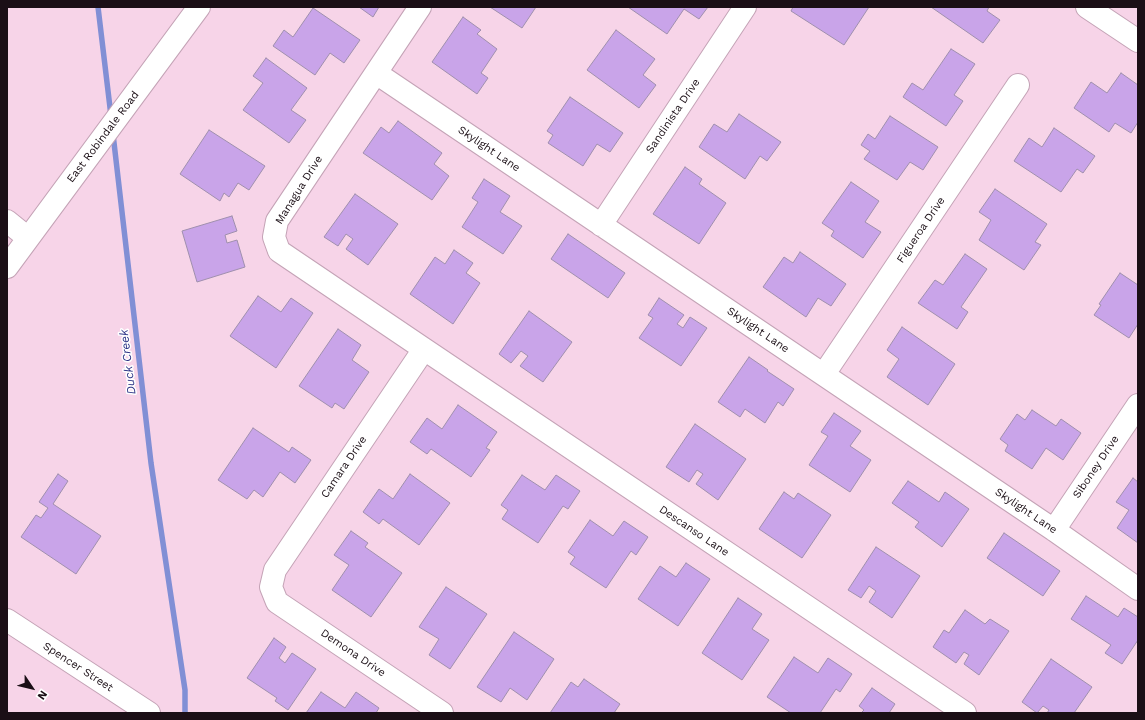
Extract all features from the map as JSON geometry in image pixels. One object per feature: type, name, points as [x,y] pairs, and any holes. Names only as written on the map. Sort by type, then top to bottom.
[{"type":"street","name":"East Robindale Road","points":[[7,267],[199,7]]},
{"type":"street","name":"Managua Drive","points":[[420,7],[277,221],[274,237],[279,251],[424,349]]},
{"type":"street","name":"Sandinista Drive","points":[[601,225],[745,7]]},
{"type":"street","points":[[1087,7],[1138,41]]},
{"type":"street","name":"Skylight Lane","points":[[376,74],[824,374],[1054,530],[1138,589]]},
{"type":"street","name":"Figueroa Drive","points":[[824,374],[1018,85]]},
{"type":"street","points":[[7,221],[28,238]]},
{"type":"street","name":"Camara Drive","points":[[271,587],[274,570],[424,349]]},
{"type":"street","name":"Descanso Lane","points":[[424,349],[965,713]]},
{"type":"street","name":"Siboney Drive","points":[[1054,530],[1138,405]]},
{"type":"street","name":"Demona Drive","points":[[271,587],[277,602],[442,713]]},
{"type":"street","name":"Spencer Street","points":[[7,620],[149,713]]},
{"type":"building","points":[[359,7],[379,7],[373,17]]},
{"type":"building","points":[[490,7],[536,7],[522,28]]},
{"type":"building","points":[[628,7],[708,7],[699,19],[684,9],[667,34]]},
{"type":"building","points":[[793,7],[869,7],[844,45],[791,11]]},
{"type":"building","points":[[931,7],[989,7],[987,11],[1000,20],[983,43]]},
{"type":"building","points":[[313,8],[360,40],[344,63],[330,53],[315,75],[273,46],[284,30],[293,37]]},
{"type":"building","points":[[463,17],[481,30],[477,34],[497,49],[481,73],[488,78],[477,94],[432,62]]},
{"type":"building","points":[[616,30],[655,59],[643,75],[656,85],[639,108],[587,70]]},
{"type":"building","points":[[951,49],[975,64],[954,95],[963,101],[946,126],[903,97],[912,83],[923,90]]},
{"type":"building","points":[[266,58],[307,88],[291,110],[306,120],[289,143],[243,110],[263,83],[253,76]]},
{"type":"building","points":[[1121,73],[1138,85],[1138,122],[1131,133],[1115,123],[1109,132],[1074,108],[1091,82],[1107,93]]},
{"type":"building","points":[[570,97],[623,133],[610,152],[597,144],[583,166],[548,143],[553,135],[547,131]]},
{"type":"building","points":[[739,114],[781,142],[767,161],[760,156],[745,179],[699,147],[714,124],[727,132]]},
{"type":"building","points":[[890,116],[938,147],[923,170],[910,162],[897,180],[864,159],[870,151],[861,145],[868,134],[875,139]]},
{"type":"building","points":[[398,121],[442,153],[434,164],[449,176],[432,200],[363,153],[381,127],[389,133]]},
{"type":"building","points":[[1054,128],[1095,156],[1083,173],[1077,169],[1061,192],[1014,161],[1029,138],[1042,147]]},
{"type":"building","points":[[209,130],[265,166],[249,190],[238,183],[229,197],[224,193],[220,201],[180,174]]},
{"type":"building","points":[[685,167],[702,179],[699,184],[726,203],[699,244],[653,214]]},
{"type":"building","points":[[484,179],[510,196],[500,212],[522,226],[503,254],[462,227],[478,202],[472,198]]},
{"type":"building","points":[[851,182],[879,201],[865,222],[881,232],[863,258],[831,236],[834,231],[822,223]]},
{"type":"building","points":[[995,189],[1047,224],[1035,242],[1041,245],[1024,270],[979,240],[991,220],[979,212]]},
{"type":"building","points":[[355,194],[398,224],[368,265],[346,249],[353,239],[346,234],[338,246],[324,237]]},
{"type":"building","points":[[232,216],[237,231],[225,235],[227,243],[237,240],[245,267],[197,282],[182,231]]},
{"type":"building","points":[[568,234],[625,273],[608,298],[551,259]]},
{"type":"building","points":[[454,250],[473,263],[466,273],[480,283],[453,324],[410,294],[435,257],[445,264]]},
{"type":"building","points":[[800,252],[846,284],[831,306],[818,298],[806,317],[763,287],[784,257],[793,263]]},
{"type":"building","points":[[965,254],[987,269],[961,307],[968,312],[957,329],[918,303],[935,280],[943,285]]},
{"type":"building","points":[[1120,273],[1138,285],[1138,324],[1129,338],[1094,315],[1101,305],[1099,304]]},
{"type":"building","points":[[258,296],[281,312],[291,298],[313,313],[276,368],[230,336]]},
{"type":"building","points":[[659,298],[684,315],[677,324],[683,328],[690,317],[707,328],[681,366],[639,338],[653,318],[648,315]]},
{"type":"building","points":[[529,311],[572,342],[543,382],[520,366],[528,356],[521,351],[511,363],[499,354]]},
{"type":"building","points":[[902,327],[955,364],[928,405],[887,377],[899,359],[887,350]]},
{"type":"building","points":[[338,329],[361,345],[352,360],[369,372],[344,409],[335,403],[332,408],[299,386]]},
{"type":"building","points":[[749,357],[794,389],[783,406],[778,402],[765,423],[745,409],[740,417],[718,402]]},
{"type":"building","points":[[458,405],[497,432],[486,448],[490,450],[471,477],[431,449],[427,454],[410,442],[427,418],[442,429]]},
{"type":"building","points":[[1032,410],[1056,426],[1061,419],[1081,433],[1063,460],[1046,448],[1032,469],[1005,451],[1008,445],[1000,439],[1017,414],[1025,420]]},
{"type":"building","points":[[834,413],[861,431],[850,446],[871,460],[850,492],[809,465],[828,436],[821,432]]},
{"type":"building","points":[[695,424],[746,459],[718,500],[696,484],[703,474],[697,470],[689,482],[666,467]]},
{"type":"building","points":[[253,428],[289,452],[292,447],[311,460],[295,483],[280,472],[263,497],[254,490],[247,499],[218,480]]},
{"type":"building","points":[[58,474],[68,481],[53,504],[101,536],[76,574],[21,537],[36,515],[41,518],[48,508],[39,502]]},
{"type":"building","points":[[410,474],[450,503],[419,545],[383,519],[379,524],[363,512],[379,489],[393,499]]},
{"type":"building","points":[[522,475],[545,490],[556,475],[580,491],[568,509],[563,506],[538,543],[502,519],[508,510],[501,505]]},
{"type":"building","points":[[1133,478],[1138,482],[1138,543],[1117,528],[1129,510],[1116,502]]},
{"type":"building","points":[[908,481],[939,502],[945,492],[969,509],[942,547],[915,527],[919,522],[892,503]]},
{"type":"building","points":[[784,492],[794,499],[798,493],[831,515],[802,558],[759,529]]},
{"type":"building","points":[[590,520],[613,536],[624,521],[648,537],[636,555],[631,551],[606,588],[570,564],[575,557],[568,552]]},
{"type":"building","points":[[351,531],[368,543],[365,547],[402,573],[371,617],[332,590],[349,565],[334,555]]},
{"type":"building","points":[[1004,533],[1060,571],[1043,596],[987,558]]},
{"type":"building","points":[[876,547],[920,576],[892,618],[869,602],[876,591],[869,586],[861,598],[848,590]]},
{"type":"building","points":[[686,563],[710,579],[678,626],[638,599],[660,566],[676,577]]},
{"type":"building","points":[[446,587],[487,614],[450,669],[429,655],[439,639],[419,627]]},
{"type":"building","points":[[1086,596],[1118,617],[1124,608],[1138,617],[1138,640],[1122,664],[1105,653],[1111,645],[1071,619]]},
{"type":"building","points":[[738,598],[762,614],[752,629],[769,640],[742,680],[702,653]]},
{"type":"building","points":[[965,610],[985,624],[990,619],[1009,631],[979,675],[964,664],[969,655],[964,652],[956,663],[933,647],[944,630],[949,633]]},
{"type":"building","points":[[514,632],[554,659],[527,700],[510,688],[501,702],[477,687]]},
{"type":"building","points":[[274,638],[286,647],[279,658],[285,663],[292,653],[316,669],[288,710],[275,701],[277,698],[247,678]]},
{"type":"building","points":[[794,657],[818,673],[828,658],[852,674],[840,692],[836,689],[820,713],[791,713],[767,697]]},
{"type":"building","points":[[1051,659],[1092,687],[1074,713],[1047,713],[1049,710],[1043,706],[1037,713],[1022,702]]},
{"type":"building","points":[[584,679],[620,704],[614,713],[550,713],[571,682],[578,687]]},
{"type":"building","points":[[872,688],[895,704],[889,713],[861,713],[864,710],[859,706]]},
{"type":"building","points":[[321,692],[345,708],[356,692],[379,708],[376,713],[306,713]]},
{"type":"waterway","name":"Duck Creek","points":[[98,7],[111,116]]},
{"type":"waterway","name":"Duck Creek","points":[[113,134],[151,463],[185,690],[185,713]]}]
